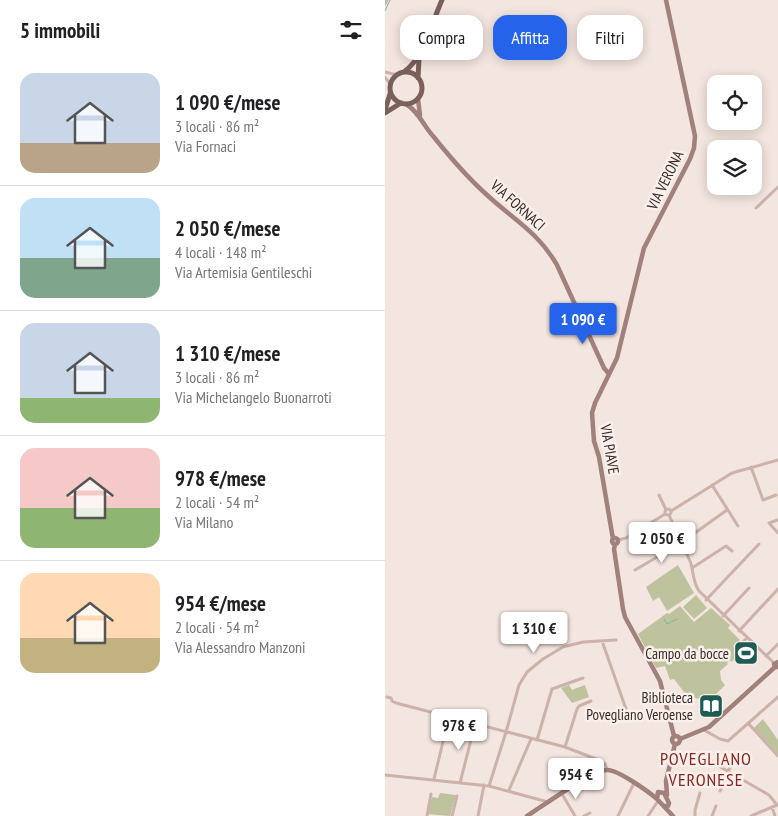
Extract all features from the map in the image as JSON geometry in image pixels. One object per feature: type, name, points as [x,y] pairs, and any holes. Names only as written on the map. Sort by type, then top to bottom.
[{"type":"main road","points":[[436,15],[442,0]]},
{"type":"main road","points":[[385,111],[391,94],[390,84],[397,75],[412,66],[416,60]]},
{"type":"main road","points":[[385,111],[418,99],[422,90],[418,78],[418,60]]},
{"type":"main road","points":[[404,72],[411,73],[418,78]]},
{"type":"main road","points":[[391,94],[395,100],[403,104]]},
{"type":"street","points":[[385,4],[387,0]]},
{"type":"street","name":"VIA VERONA","points":[[613,368],[644,248],[680,180],[694,148],[695,136],[666,0]]},
{"type":"street","points":[[385,72],[397,75]]},
{"type":"street","points":[[385,77],[390,84]]},
{"type":"street","points":[[418,99],[421,118]]},
{"type":"street","points":[[403,104],[415,111],[421,118]]},
{"type":"street","name":"VIA FORNACI","points":[[421,118],[432,136],[486,194],[526,226],[549,250],[604,368],[609,374]]},
{"type":"street","points":[[756,208],[778,187]]},
{"type":"street","name":"VIA PIAVE","points":[[613,368],[595,403],[591,425],[615,541],[625,617],[659,681],[675,736]]},
{"type":"street","points":[[615,541],[626,538],[667,515],[732,473],[778,460]]},
{"type":"street","points":[[751,467],[763,500],[776,495]]},
{"type":"street","points":[[712,486],[738,526]]},
{"type":"street","points":[[659,495],[692,568],[694,582],[706,600],[776,665],[719,719],[704,730],[680,739],[679,743],[675,744]]},
{"type":"street","points":[[666,510],[671,511]]},
{"type":"street","points":[[635,570],[681,543],[727,510]]},
{"type":"street","points":[[778,520],[769,523],[778,533]]},
{"type":"street","points":[[706,600],[759,544]]},
{"type":"street","points":[[692,568],[726,546],[732,551]]},
{"type":"street","points":[[723,616],[749,588]]},
{"type":"street","points":[[739,631],[778,589]]},
{"type":"street","points":[[734,650],[747,638]]},
{"type":"street","points":[[489,786],[507,732],[519,685],[527,672],[543,659],[563,647],[583,642],[616,640]]},
{"type":"street","points":[[602,641],[626,709],[619,712]]},
{"type":"street","points":[[766,656],[778,644]]},
{"type":"street","points":[[537,740],[553,690],[583,678]]},
{"type":"street","points":[[387,697],[391,698],[396,704],[565,748],[601,761],[605,764],[607,770]]},
{"type":"street","points":[[704,730],[720,739],[728,740],[778,697]]},
{"type":"street","points":[[565,748],[577,709],[579,706],[591,701]]},
{"type":"street","points":[[434,779],[449,718]]},
{"type":"street","points":[[748,723],[778,756]]},
{"type":"street","points":[[460,783],[475,724]]},
{"type":"street","points":[[673,816],[667,796],[666,781],[675,744],[672,740],[675,736],[680,739]]},
{"type":"street","points":[[509,790],[531,739]]},
{"type":"street","points":[[720,791],[735,758]]},
{"type":"street","points":[[710,761],[769,794],[777,805],[751,816]]},
{"type":"street","points":[[527,816],[584,780],[607,770],[613,771],[646,789],[667,796]]},
{"type":"street","points":[[385,775],[484,785],[509,790],[548,802]]},
{"type":"street","points":[[648,816],[666,781]]},
{"type":"street","points":[[618,816],[634,783]]},
{"type":"street","points":[[478,816],[484,785]]},
{"type":"street","points":[[646,789],[673,816]]},
{"type":"street","points":[[695,816],[700,793]]},
{"type":"street","points":[[427,816],[431,794]]},
{"type":"street","points":[[562,794],[575,816]]},
{"type":"street","points":[[452,816],[457,796]]},
{"type":"street","points":[[664,806],[668,806],[669,802]]},
{"type":"street","points":[[712,816],[716,806]]},
{"type":"street","points":[[772,807],[775,816]]},
{"type":"street","points":[[585,816],[590,813]]},
{"type":"green space","points":[[678,565],[694,593],[667,611],[659,597],[653,601],[646,587]]},
{"type":"green space","points":[[696,595],[707,608],[694,619],[683,607]]},
{"type":"green space","points":[[680,606],[694,622],[711,608],[730,625],[728,628],[740,640],[733,646],[740,655],[731,662],[730,660],[720,671],[721,680],[725,685],[712,698],[709,696],[703,699],[693,698],[690,700],[674,679],[670,680],[665,666],[656,668],[638,634]]},
{"type":"green space","points":[[569,685],[572,690],[585,685],[589,697],[572,703],[561,688]]},
{"type":"green space","points":[[763,719],[778,740],[778,754],[754,728]]},
{"type":"green space","points":[[440,793],[456,795],[450,816],[428,814],[431,797],[438,798]]},
{"type":"waterway","points":[[385,11],[390,0]]},
{"type":"waterway","points":[[664,619],[667,624],[677,619]]},
{"type":"place","name":"Campo da bocce","points":[[746,653]]},
{"type":"place","name":"Biblioteca Povegliano Veroense","points":[[711,706]]},
{"type":"district","name":"POVEGLIANO VERONESE","points":[[706,768]]}]
